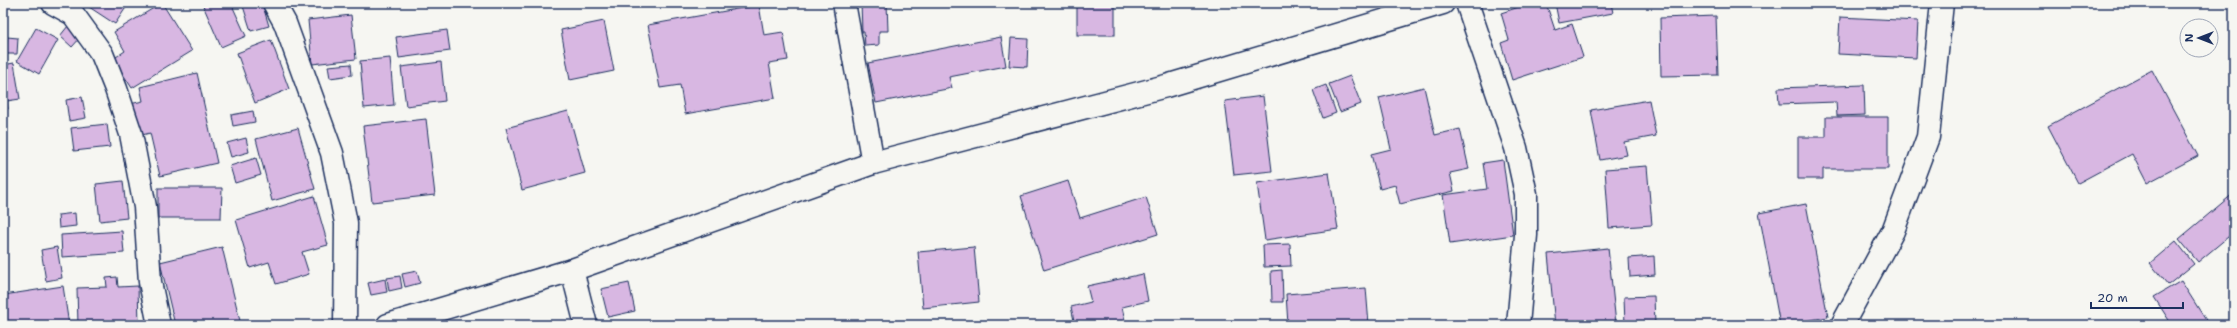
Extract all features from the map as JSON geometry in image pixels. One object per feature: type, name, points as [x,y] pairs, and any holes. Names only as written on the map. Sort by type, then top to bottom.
[{"type":"street","points":[[53,3],[73,14],[102,54],[131,134],[145,207],[150,282],[159,325]]},
{"type":"street","points":[[274,3],[285,24],[332,153],[346,223],[345,325]]},
{"type":"street","points":[[844,3],[873,163]]},
{"type":"street","points":[[388,325],[572,270],[873,163],[1166,86],[1443,3]]},
{"type":"street","points":[[1467,3],[1516,148],[1526,194],[1526,235],[1518,325]]},
{"type":"street","points":[[1842,325],[1893,231],[1928,137],[1942,3]]},
{"type":"street","points":[[572,270],[586,325]]},
{"type":"building","points":[[83,3],[129,3],[115,24]]},
{"type":"building","points":[[162,3],[192,51],[132,88],[113,59],[125,51],[114,32]]},
{"type":"building","points":[[202,3],[231,3],[246,36],[221,47]]},
{"type":"building","points":[[242,3],[262,3],[269,26],[251,31]]},
{"type":"building","points":[[306,3],[324,3],[308,9]]},
{"type":"building","points":[[861,3],[887,3],[888,31],[879,31],[879,45],[865,46],[864,32],[862,32]]},
{"type":"building","points":[[1077,3],[1115,3],[1115,35],[1077,35]]},
{"type":"building","points":[[1531,3],[1546,3],[1555,30],[1572,24],[1583,57],[1512,80],[1501,43],[1509,40],[1501,13]]},
{"type":"building","points":[[1555,3],[1611,3],[1613,13],[1559,23]]},
{"type":"building","points":[[759,5],[764,35],[783,32],[788,60],[769,63],[775,98],[685,114],[680,85],[660,88],[648,25]]},
{"type":"building","points":[[351,15],[356,59],[312,64],[308,20]]},
{"type":"building","points":[[1716,16],[1718,75],[1661,76],[1660,18]]},
{"type":"building","points":[[1840,17],[1918,21],[1916,58],[1838,54]]},
{"type":"building","points":[[604,21],[614,71],[570,80],[561,30]]},
{"type":"building","points":[[68,26],[81,37],[72,47],[60,36]]},
{"type":"building","points":[[36,28],[58,40],[39,74],[17,61]]},
{"type":"building","points":[[447,30],[450,51],[399,58],[396,37]]},
{"type":"building","points":[[7,37],[18,38],[17,54],[6,54]]},
{"type":"building","points":[[1001,37],[1006,66],[949,77],[952,88],[876,103],[868,63]]},
{"type":"building","points":[[1011,38],[1028,39],[1027,67],[1009,66]]},
{"type":"building","points":[[271,40],[289,89],[255,103],[237,53]]},
{"type":"building","points":[[390,58],[394,105],[364,108],[360,61]]},
{"type":"building","points":[[441,62],[445,101],[406,106],[401,67]]},
{"type":"building","points":[[14,63],[20,99],[7,101],[8,109],[3,110],[3,65]]},
{"type":"building","points":[[351,64],[352,75],[330,78],[328,66]]},
{"type":"building","points":[[2152,70],[2198,156],[2147,183],[2132,154],[2078,183],[2048,126]]},
{"type":"building","points":[[197,73],[217,163],[160,176],[150,133],[138,136],[130,104],[143,101],[140,87]]},
{"type":"building","points":[[1350,76],[1361,104],[1340,112],[1329,84]]},
{"type":"building","points":[[1326,85],[1336,113],[1323,118],[1313,90]]},
{"type":"building","points":[[1864,85],[1865,115],[1837,116],[1836,102],[1779,104],[1778,88]]},
{"type":"building","points":[[1424,87],[1435,135],[1460,129],[1469,169],[1450,173],[1454,191],[1400,204],[1395,185],[1380,189],[1371,154],[1391,149],[1379,98]]},
{"type":"building","points":[[1263,96],[1272,171],[1234,175],[1225,101]]},
{"type":"building","points":[[82,97],[86,118],[69,121],[66,100]]},
{"type":"building","points":[[1649,100],[1656,136],[1624,142],[1627,155],[1600,160],[1591,110]]},
{"type":"building","points":[[253,111],[255,122],[233,126],[231,115]]},
{"type":"building","points":[[568,111],[585,173],[522,190],[506,128]]},
{"type":"building","points":[[1826,117],[1888,117],[1888,169],[1823,169],[1823,179],[1798,179],[1798,137],[1826,137]]},
{"type":"building","points":[[426,119],[435,195],[372,202],[363,126]]},
{"type":"building","points":[[107,124],[110,147],[74,151],[71,128]]},
{"type":"building","points":[[298,128],[315,189],[272,201],[256,139]]},
{"type":"building","points":[[246,138],[249,152],[231,157],[227,143]]},
{"type":"building","points":[[256,158],[261,175],[235,183],[230,166]]},
{"type":"building","points":[[1503,160],[1513,235],[1450,244],[1443,195],[1487,189],[1483,163]]},
{"type":"building","points":[[1647,166],[1652,225],[1609,228],[1605,169]]},
{"type":"building","points":[[1329,173],[1338,229],[1265,240],[1257,183]]},
{"type":"building","points":[[123,181],[127,218],[100,221],[96,184]]},
{"type":"building","points":[[1068,181],[1080,218],[1146,197],[1158,234],[1044,270],[1021,196]]},
{"type":"building","points":[[158,188],[222,188],[221,218],[158,218]]},
{"type":"building","points":[[2234,193],[2234,232],[2198,262],[2179,239]]},
{"type":"building","points":[[314,196],[328,245],[302,252],[309,274],[276,284],[269,262],[250,268],[236,220]]},
{"type":"building","points":[[1806,204],[1828,317],[1780,325],[1759,213]]},
{"type":"building","points":[[75,213],[76,226],[59,228],[58,215]]},
{"type":"building","points":[[122,231],[124,253],[62,257],[61,235]]},
{"type":"building","points":[[2176,241],[2194,264],[2168,285],[2150,263]]},
{"type":"building","points":[[1290,244],[1291,266],[1264,267],[1263,245]]},
{"type":"building","points":[[57,247],[62,278],[46,281],[41,250]]},
{"type":"building","points":[[222,247],[241,325],[175,325],[160,262]]},
{"type":"building","points":[[974,247],[979,302],[923,308],[918,252]]},
{"type":"building","points":[[1608,248],[1616,324],[1555,325],[1548,254]]},
{"type":"building","points":[[1654,256],[1655,275],[1630,277],[1629,258]]},
{"type":"building","points":[[1282,270],[1283,302],[1272,302],[1271,271]]},
{"type":"building","points":[[417,271],[420,283],[405,287],[402,274]]},
{"type":"building","points":[[1143,274],[1148,301],[1122,307],[1126,325],[1075,325],[1071,307],[1091,302],[1087,286]]},
{"type":"building","points":[[400,276],[402,288],[389,291],[387,278]]},
{"type":"building","points":[[117,277],[118,287],[138,286],[139,325],[78,325],[77,288],[107,287],[106,278]]},
{"type":"building","points":[[385,279],[387,292],[371,295],[368,283]]},
{"type":"building","points":[[2181,281],[2209,325],[2172,325],[2154,297]]},
{"type":"building","points":[[629,283],[635,311],[608,317],[601,289]]},
{"type":"building","points":[[63,286],[69,325],[3,325],[3,312],[6,311],[4,295]]},
{"type":"building","points":[[1366,288],[1369,325],[1288,325],[1286,294]]},
{"type":"building","points":[[1654,296],[1655,325],[1625,325],[1624,297]]}]
